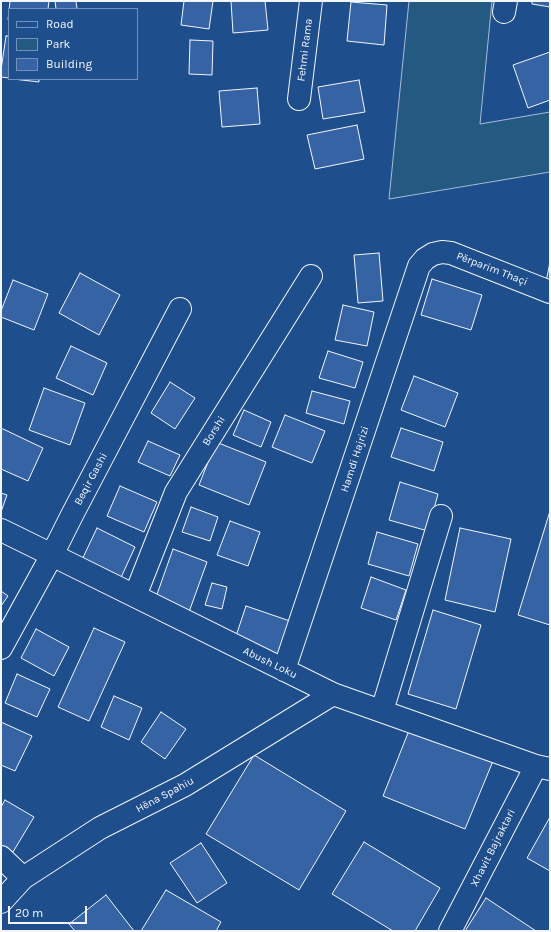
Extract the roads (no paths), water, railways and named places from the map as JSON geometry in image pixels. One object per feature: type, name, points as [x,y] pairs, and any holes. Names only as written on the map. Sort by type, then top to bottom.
[{"type":"street","name":"Fehmi Rama","points":[[299,99],[311,1]]},
{"type":"street","name":"Përparim Thaçi","points":[[433,254],[442,252],[451,253],[550,292]]},
{"type":"street","name":"Hamdi Hajrizi","points":[[284,670],[419,266],[425,259],[433,254]]},
{"type":"street","name":"Borshi","points":[[135,596],[176,492],[311,276]]},
{"type":"street","name":"Beqir Gashi","points":[[1,648],[52,555],[180,309]]},
{"type":"street","points":[[382,711],[441,516]]},
{"type":"street","name":"Abush Loku","points":[[1,530],[333,694],[543,767]]},
{"type":"street","name":"Hëna Spahiu","points":[[1,902],[23,878],[100,828],[185,785],[333,694]]},
{"type":"street","name":"Xhavit Bajraktari","points":[[450,931],[543,767]]},
{"type":"street","points":[[1,857],[23,878]]}]
